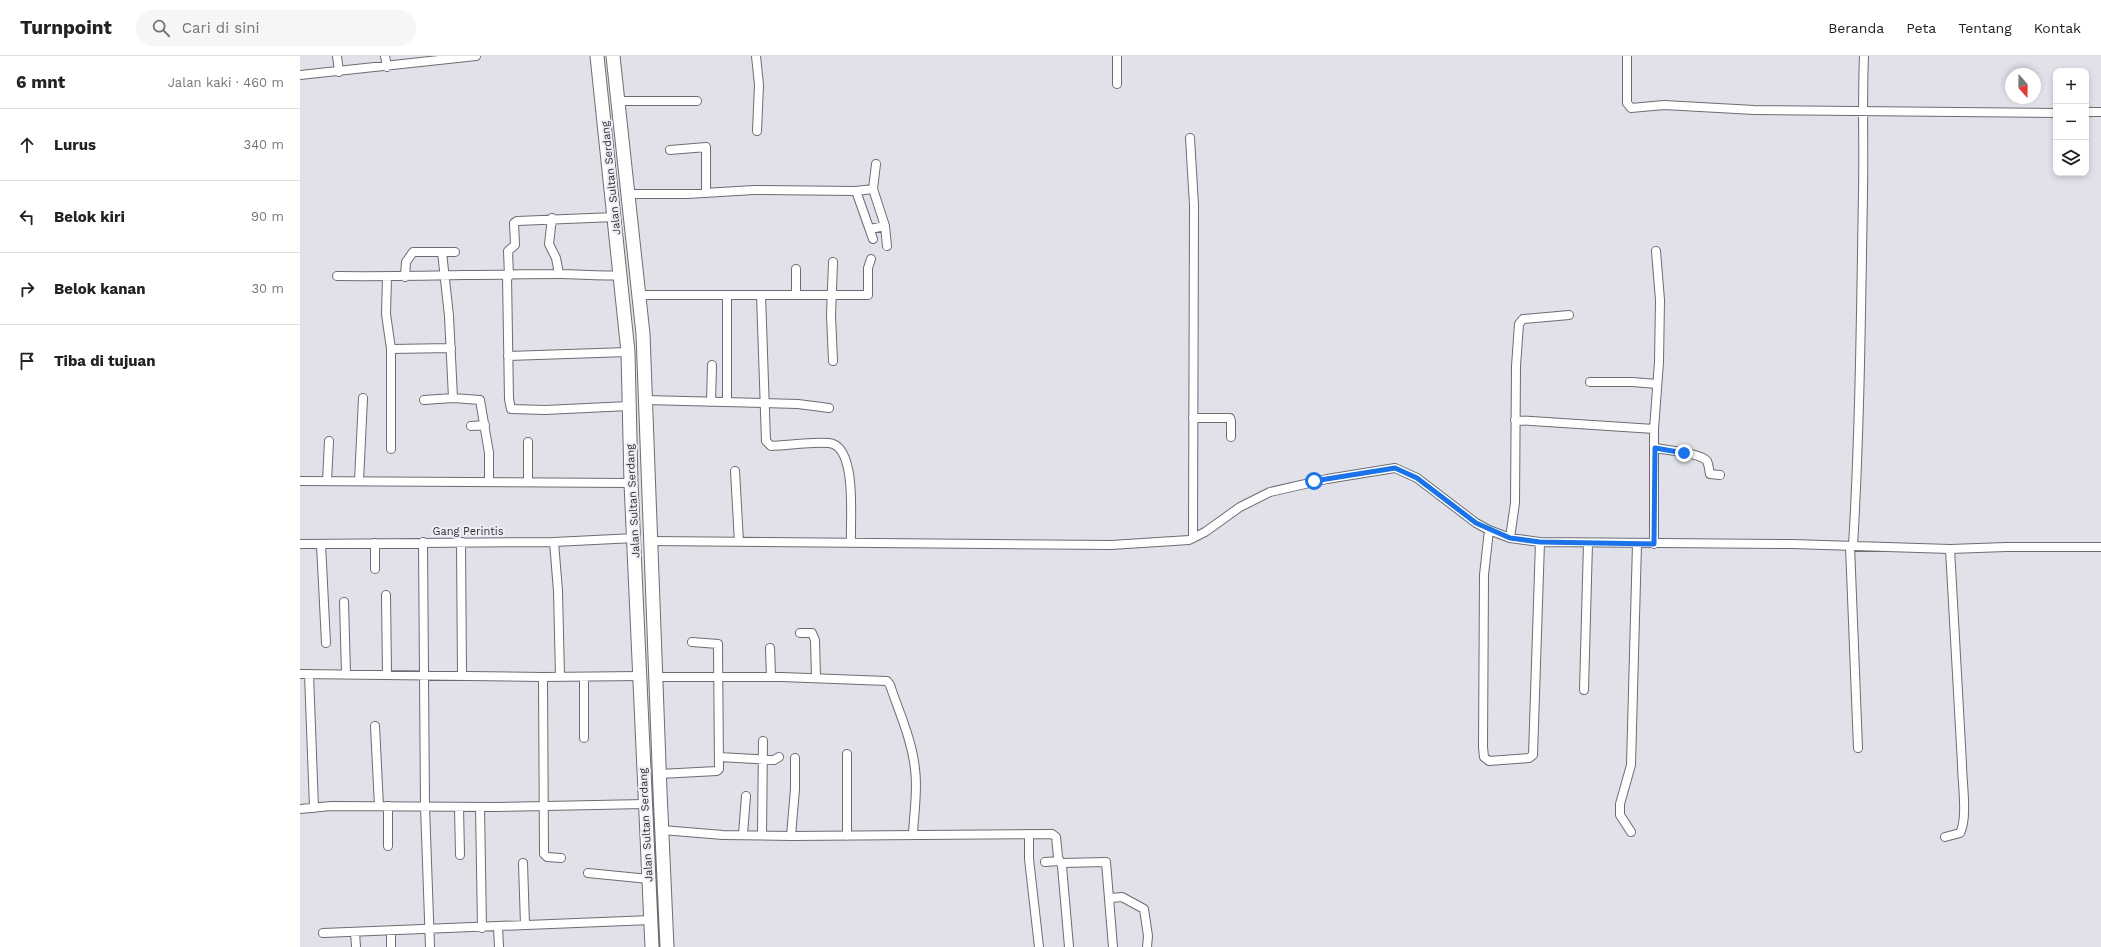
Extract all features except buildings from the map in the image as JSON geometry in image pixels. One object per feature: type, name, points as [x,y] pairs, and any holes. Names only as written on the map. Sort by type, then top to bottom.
[{"type":"highway","name":"Jalan Sultan Serdang","points":[[597,56],[628,352],[631,483],[635,538],[652,947]]},
{"type":"highway","name":"Jalan Sultan Serdang","points":[[613,56],[643,334],[659,774],[667,947]]},
{"type":"street","points":[[337,56],[339,72]]},
{"type":"street","points":[[385,56],[387,67]]},
{"type":"street","points":[[300,75],[387,67],[435,58],[476,56]]},
{"type":"street","points":[[756,56],[759,84],[758,131]]},
{"type":"street","points":[[1117,56],[1117,84]]},
{"type":"street","points":[[1627,56],[1627,103],[1631,108],[1664,105],[1754,110],[2053,113]]},
{"type":"street","points":[[1858,748],[1852,546],[1859,439],[1863,190],[1862,110],[1864,56]]},
{"type":"street","points":[[618,101],[697,101]]},
{"type":"street","points":[[2089,112],[2101,112]]},
{"type":"street","points":[[1190,138],[1194,205],[1193,538]]},
{"type":"street","points":[[670,150],[706,147],[706,193]]},
{"type":"street","points":[[876,164],[873,189],[885,226],[888,246]]},
{"type":"street","points":[[627,194],[706,193],[754,190],[856,191],[873,189]]},
{"type":"street","points":[[856,191],[873,240]]},
{"type":"street","points":[[615,217],[552,218],[516,221],[514,223],[514,246],[508,251],[509,399],[512,410],[629,406]]},
{"type":"street","points":[[552,218],[549,244],[556,258],[559,274]]},
{"type":"street","points":[[870,229],[885,226]]},
{"type":"street","points":[[1654,544],[1654,429],[1658,384],[1660,300],[1656,251]]},
{"type":"street","points":[[404,277],[406,262],[413,252],[455,252]]},
{"type":"street","points":[[442,252],[451,348],[453,398]]},
{"type":"street","points":[[638,295],[868,295],[868,268],[871,259]]},
{"type":"street","points":[[833,262],[831,315],[833,361]]},
{"type":"street","points":[[796,269],[796,294]]},
{"type":"street","points":[[337,276],[444,277],[559,274],[603,277],[621,275]]},
{"type":"street","points":[[387,277],[386,314],[391,349],[391,449]]},
{"type":"street","points":[[727,295],[727,402]]},
{"type":"street","points":[[761,295],[764,404],[767,444],[778,446],[832,444],[846,458],[849,479],[851,543]]},
{"type":"street","points":[[1510,538],[1515,503],[1515,420],[1519,324],[1523,319],[1531,317],[1569,315]]},
{"type":"street","points":[[391,349],[451,348]]},
{"type":"street","points":[[508,356],[628,352]]},
{"type":"street","points":[[711,402],[712,365]]},
{"type":"street","points":[[1590,382],[1632,382],[1658,384]]},
{"type":"street","points":[[359,481],[363,398]]},
{"type":"street","points":[[424,400],[453,398],[479,399],[485,426],[490,468],[489,482]]},
{"type":"street","points":[[646,400],[798,404],[829,408]]},
{"type":"street","points":[[1193,418],[1230,418],[1232,421],[1231,437]]},
{"type":"street","points":[[1515,420],[1654,429]]},
{"type":"street","points":[[471,426],[485,426]]},
{"type":"street","points":[[326,480],[329,441]]},
{"type":"street","points":[[528,442],[528,482]]},
{"type":"street","points":[[1655,448],[1703,458],[1708,463],[1710,474],[1720,475]]},
{"type":"street","points":[[650,541],[1111,545],[1184,541],[1193,538],[1240,507],[1270,492],[1327,479],[1395,468],[1417,478],[1476,523],[1489,530],[1510,538],[1540,542],[1852,546],[1950,549],[2101,547]]},
{"type":"street","points":[[735,471],[739,542]]},
{"type":"street","points":[[300,481],[631,483]]},
{"type":"street","points":[[1489,530],[1484,575],[1483,747],[1484,757],[1489,761],[1529,758],[1534,755],[1540,542]]},
{"type":"street","name":"Gang Perintis","points":[[300,544],[554,542],[635,538]]},
{"type":"street","points":[[422,542],[426,806],[430,947]]},
{"type":"street","points":[[461,542],[462,676]]},
{"type":"street","points":[[554,542],[558,591],[560,677]]},
{"type":"street","points":[[1584,690],[1588,542]]},
{"type":"street","points":[[375,543],[376,569]]},
{"type":"street","points":[[321,544],[326,642]]},
{"type":"street","points":[[1631,832],[1620,815],[1620,804],[1631,765],[1637,544]]},
{"type":"street","points":[[1946,837],[1960,833],[1962,829],[1963,807],[1960,703],[1950,549]]},
{"type":"street","points":[[386,595],[387,674]]},
{"type":"street","points":[[344,602],[346,674]]},
{"type":"street","points":[[800,633],[812,633],[816,640],[816,678]]},
{"type":"street","points":[[659,774],[718,771],[720,757],[718,644],[692,642]]},
{"type":"street","points":[[770,648],[771,677]]},
{"type":"street","points":[[300,674],[543,677],[640,676]]},
{"type":"street","points":[[309,674],[314,808]]},
{"type":"street","points":[[543,677],[544,854],[547,857],[561,858]]},
{"type":"street","points":[[584,677],[584,738]]},
{"type":"street","points":[[656,677],[771,677],[884,680],[890,686],[908,738],[915,769],[916,784],[913,834]]},
{"type":"street","points":[[375,726],[388,846]]},
{"type":"street","points":[[762,835],[762,759],[764,741]]},
{"type":"street","points":[[847,754],[848,836]]},
{"type":"street","points":[[720,757],[774,760],[779,758]]},
{"type":"street","points":[[791,836],[795,789],[795,758]]},
{"type":"street","points":[[743,834],[746,796]]},
{"type":"street","points":[[300,809],[331,806],[544,807],[645,804]]},
{"type":"street","points":[[459,807],[460,855]]},
{"type":"street","points":[[480,807],[482,928]]},
{"type":"street","points":[[662,830],[697,833],[791,836],[1052,834],[1055,836],[1060,862],[1069,947]]},
{"type":"street","points":[[1029,834],[1029,859],[1039,947]]},
{"type":"street","points":[[1045,862],[1106,862],[1113,947]]},
{"type":"street","points":[[523,863],[524,925]]},
{"type":"street","points":[[588,873],[649,879]]},
{"type":"street","points":[[1110,898],[1122,897],[1144,909],[1148,936],[1147,947]]},
{"type":"street","points":[[323,933],[390,932],[651,920]]},
{"type":"street","points":[[498,927],[498,947]]},
{"type":"street","points":[[355,932],[356,947]]},
{"type":"street","points":[[390,932],[391,947]]},
{"type":"route","points":[[1314,481],[1395,468],[1405,471],[1429,486],[1476,523],[1510,538],[1540,542],[1654,544],[1655,448],[1684,453]]}]
